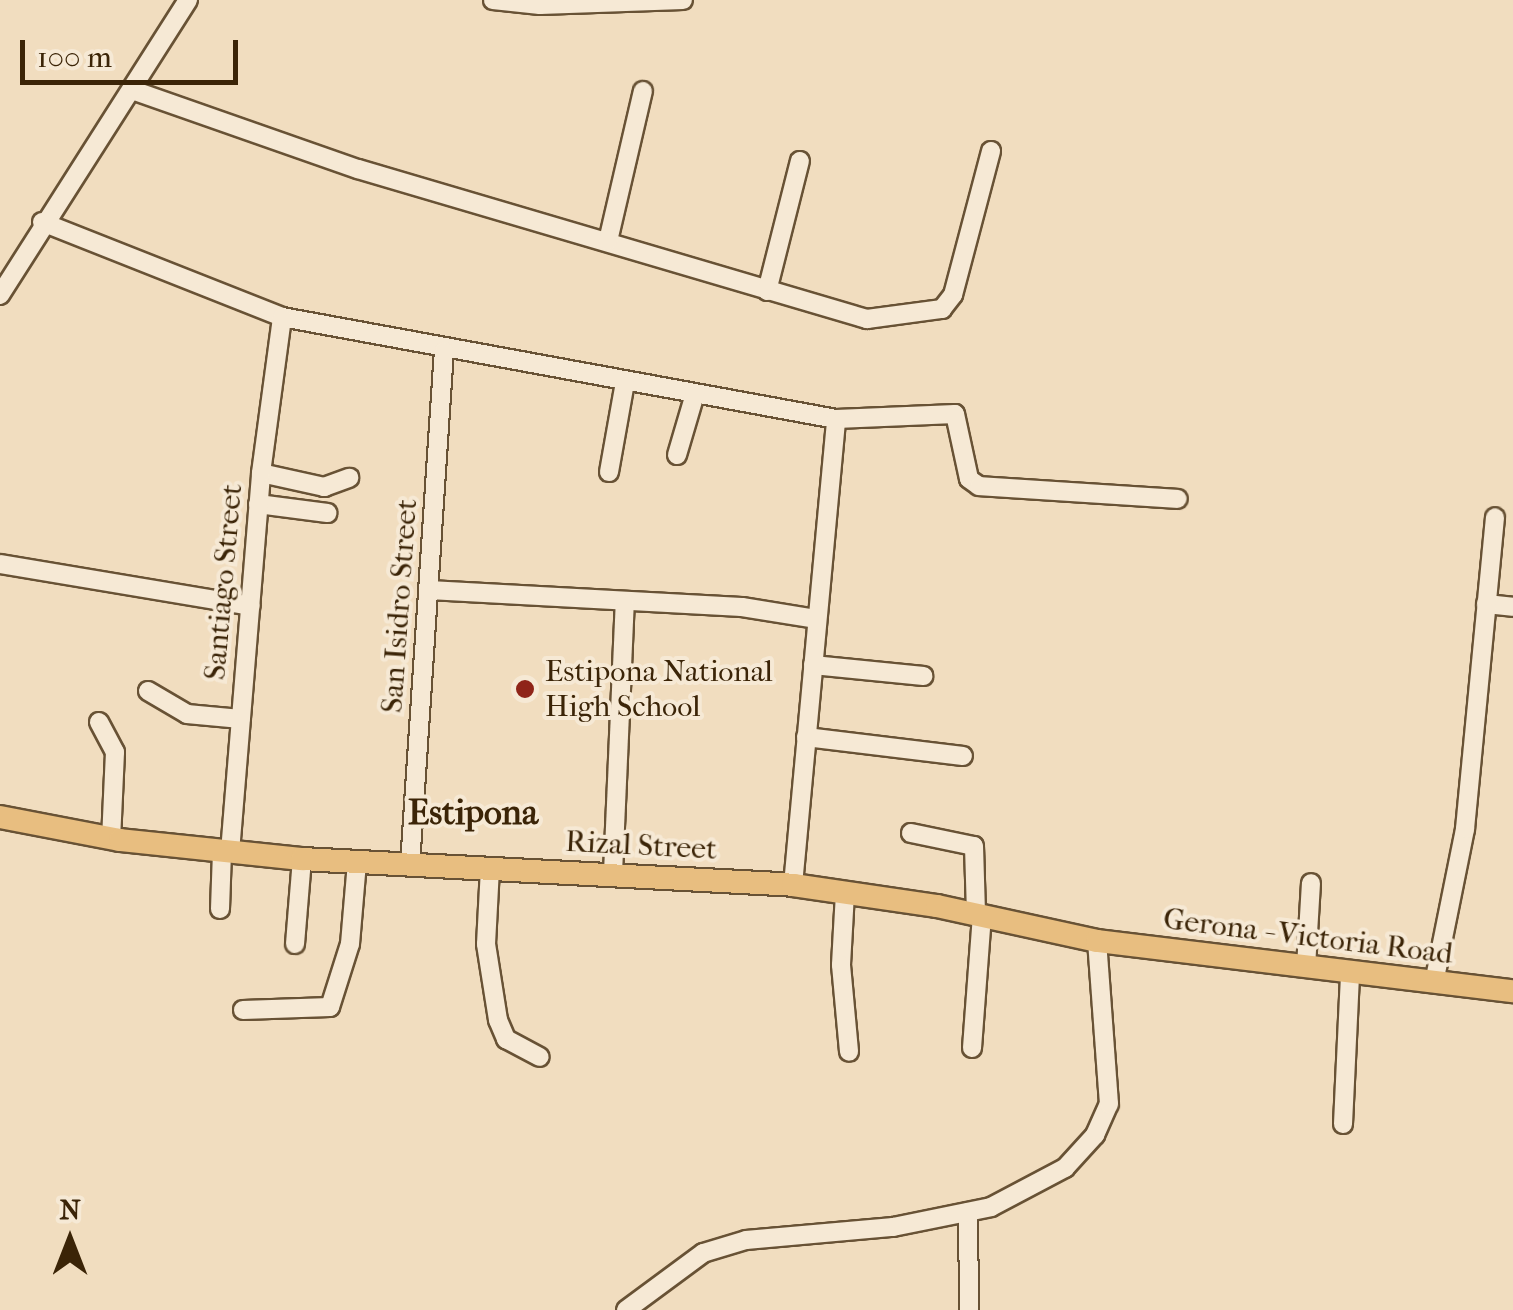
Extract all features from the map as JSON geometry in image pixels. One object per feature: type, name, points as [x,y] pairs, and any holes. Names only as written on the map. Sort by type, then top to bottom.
[{"type":"main road","name":"Rizal Street","points":[[0,816],[111,838],[302,859],[792,885],[979,915],[1097,941]]},
{"type":"main road","name":"Gerona - Victoria Road","points":[[1097,941],[1513,991]]},
{"type":"street","points":[[493,0],[683,0]]},
{"type":"street","points":[[0,295],[42,222],[132,90],[184,1]]},
{"type":"street","points":[[132,90],[358,169],[868,319],[942,308],[962,275],[991,152]]},
{"type":"street","points":[[608,241],[643,91]]},
{"type":"street","points":[[768,291],[800,161]]},
{"type":"street","points":[[42,222],[282,317],[444,351],[836,418],[955,414],[969,480],[978,486],[1178,499]]},
{"type":"street","name":"Santiago Street","points":[[220,908],[261,474],[282,317]]},
{"type":"street","name":"San Isidro Street","points":[[410,865],[444,351]]},
{"type":"street","points":[[608,472],[625,382]]},
{"type":"street","points":[[677,455],[695,394]]},
{"type":"street","points":[[792,885],[836,418]]},
{"type":"street","points":[[261,474],[324,487],[349,478]]},
{"type":"street","points":[[258,504],[326,513]]},
{"type":"street","points":[[1434,983],[1465,829],[1495,517]]},
{"type":"street","points":[[0,564],[250,606]]},
{"type":"street","points":[[428,590],[742,607],[817,619]]},
{"type":"street","points":[[613,873],[625,603]]},
{"type":"street","points":[[1486,604],[1513,607]]},
{"type":"street","points":[[813,665],[923,676]]},
{"type":"street","points":[[148,691],[186,714],[240,719]]},
{"type":"street","points":[[99,722],[115,752],[111,838]]},
{"type":"street","points":[[806,736],[963,756]]},
{"type":"street","points":[[911,834],[974,846],[979,915],[972,1048]]},
{"type":"street","points":[[295,944],[301,929],[302,859]]},
{"type":"street","points":[[242,1010],[330,1007],[350,944],[357,862]]},
{"type":"street","points":[[490,868],[486,944],[498,1020],[506,1040],[540,1057]]},
{"type":"street","points":[[1306,967],[1311,883]]},
{"type":"street","points":[[845,893],[841,965],[849,1052]]},
{"type":"street","points":[[626,1310],[703,1254],[746,1240],[893,1227],[991,1208],[1065,1168],[1104,1121],[1109,1104],[1097,941]]},
{"type":"street","points":[[1342,1124],[1350,972]]},
{"type":"street","points":[[968,1212],[969,1310]]},
{"type":"place","name":"Estipona National High School","points":[[525,689]]},
{"type":"district","name":"Estipona","points":[[473,813]]}]
